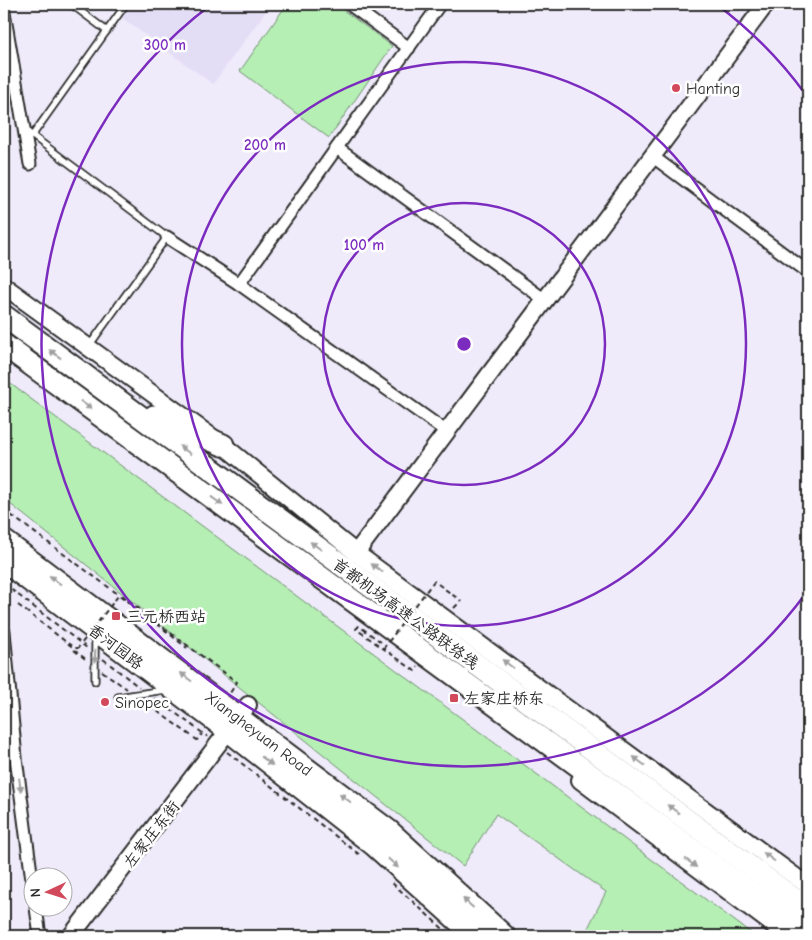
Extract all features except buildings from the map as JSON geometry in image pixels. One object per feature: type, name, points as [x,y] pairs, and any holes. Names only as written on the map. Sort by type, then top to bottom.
[{"type":"highway","name":"首都机场高速公路联络线","points":[[4,316],[122,403],[706,846],[808,934]]},
{"type":"highway","name":"首都机场高速公路联络线","points":[[4,345],[406,638],[706,846],[808,909]]},
{"type":"highway","points":[[122,403],[223,445]]},
{"type":"highway","name":"Xiangheyuan Road","points":[[4,541],[233,724],[374,845],[475,936]]},
{"type":"highway","name":"香河园路","points":[[4,561],[173,689],[233,724]]},
{"type":"highway","name":"Xiangheyuan Road","points":[[233,724],[389,831],[504,936]]},
{"type":"main road","points":[[356,553],[766,4]]},
{"type":"main road","points":[[4,286],[223,445],[356,553],[808,886]]},
{"type":"main road","points":[[406,638],[470,698],[788,936]]},
{"type":"main road","name":"左家庄东街","points":[[71,936],[233,724]]},
{"type":"street","points":[[349,4],[409,48]]},
{"type":"street","points":[[240,284],[440,4]]},
{"type":"street","points":[[4,12],[28,133],[30,164]]},
{"type":"street","points":[[337,148],[546,300]]},
{"type":"street","points":[[652,156],[808,272]]},
{"type":"street","points":[[168,237],[240,284],[447,432]]},
{"type":"street","points":[[4,632],[16,758],[30,868]]},
{"type":"street","points":[[4,760],[16,758]]},
{"type":"street","points":[[37,918],[40,936]]},
{"type":"lane","points":[[71,4],[107,31]]},
{"type":"lane","points":[[88,347],[168,237],[28,133],[126,4]]},
{"type":"lane","points":[[95,631],[95,681]]},
{"type":"lane","points":[[118,697],[173,689]]},
{"type":"path","points":[[383,649],[434,581],[461,601]]},
{"type":"path","points":[[4,584],[148,693],[233,724],[364,858]]},
{"type":"path","points":[[18,605],[74,648],[78,648],[118,596],[123,596],[188,647]]},
{"type":"path","points":[[381,642],[358,626],[356,629],[415,671],[418,667],[411,662]]},
{"type":"path","points":[[386,878],[451,936]]},
{"type":"shaded area","points":[[132,4],[271,4],[213,84],[122,18]]},
{"type":"shaded area","points":[[4,807],[12,864],[4,865]]},
{"type":"green space","points":[[287,4],[335,4],[392,46],[329,138],[240,71]]},
{"type":"green space","points":[[4,379],[755,936],[584,936],[606,892],[496,814],[463,866],[4,499]]},
{"type":"place","name":"Hanting","points":[[676,88]]},
{"type":"place","name":"三元桥西站","points":[[116,616]]},
{"type":"place","name":"左家庄桥东","points":[[454,698]]},
{"type":"place","name":"Sinopec","points":[[105,702]]}]
